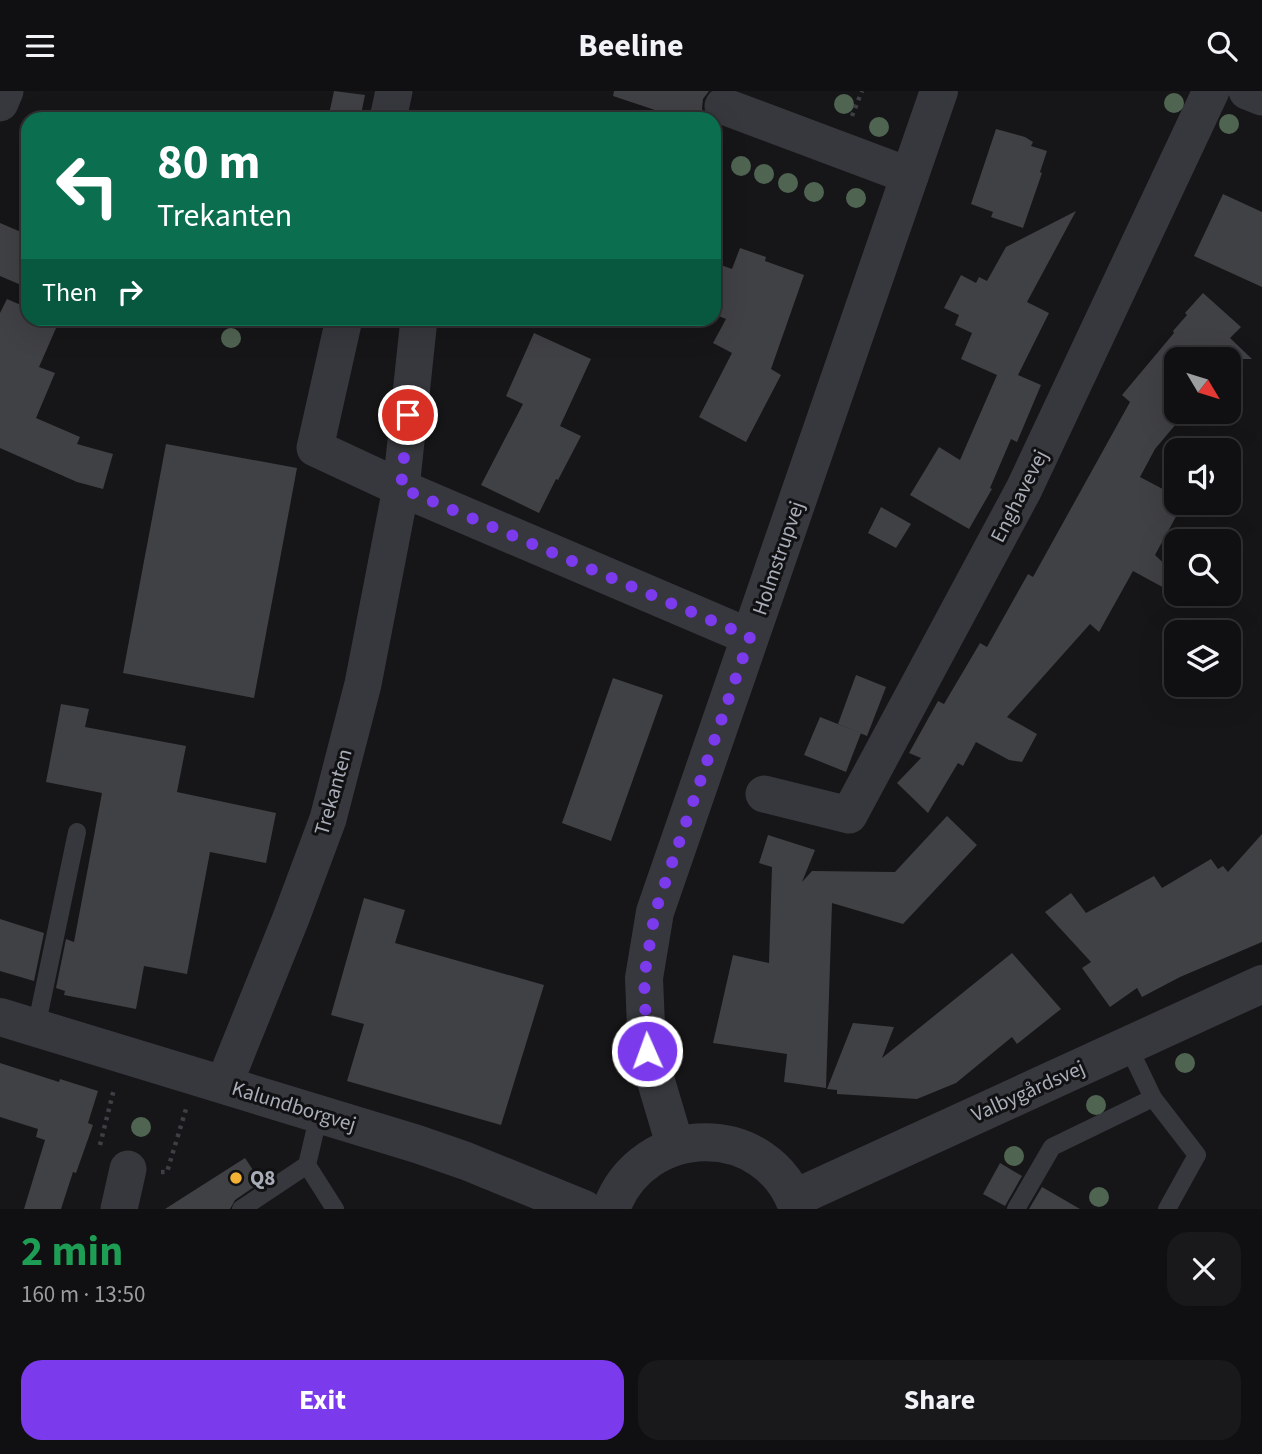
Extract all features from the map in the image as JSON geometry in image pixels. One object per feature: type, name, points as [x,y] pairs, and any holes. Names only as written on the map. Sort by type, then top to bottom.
[{"type":"street","points":[[0,103],[5,91]]},
{"type":"street","points":[[390,112],[394,91]]},
{"type":"street","name":"Holmstrupvej","points":[[675,1146],[647,1051],[644,978],[655,912],[939,91]]},
{"type":"street","name":"Enghavevej","points":[[764,794],[849,815],[1024,489],[1211,91]]},
{"type":"street","points":[[1247,91],[1262,97]]},
{"type":"street","points":[[723,106],[910,176]]},
{"type":"street","points":[[342,326],[316,448],[401,488],[750,637]]},
{"type":"street","name":"Trekanten","points":[[210,1080],[291,918],[328,819],[363,684],[401,488],[418,326]]},
{"type":"street","name":"Valbygårdsvej","points":[[796,1203],[1262,984]]},
{"type":"street","name":"Kalundborgvej","points":[[0,1017],[466,1161],[584,1209]]},
{"type":"street","points":[[611,1209],[616,1194],[632,1173],[652,1157],[675,1146],[703,1141],[731,1145],[757,1156],[779,1174],[796,1203]]},
{"type":"street","points":[[119,1209],[128,1169]]},
{"type":"lane","points":[[36,1028],[77,832]]},
{"type":"lane","points":[[1128,1046],[1153,1098],[1197,1155],[1167,1209]]},
{"type":"lane","points":[[1016,1209],[1052,1147],[1153,1098]]},
{"type":"lane","points":[[241,1209],[307,1165],[320,1114]]},
{"type":"lane","points":[[307,1165],[335,1209]]},
{"type":"path","points":[[123,1054],[98,1153],[128,1169],[167,1172],[210,1080]]},
{"type":"building","points":[[334,91],[365,95],[361,112],[330,112]]},
{"type":"building","points":[[614,91],[709,91],[703,99],[704,112],[661,112],[613,96]]},
{"type":"building","points":[[996,129],[1025,137],[1033,142],[1031,146],[1047,151],[1023,228],[991,217],[993,212],[971,204]]},
{"type":"building","points":[[1223,194],[1262,212],[1262,287],[1194,256]]},
{"type":"building","points":[[1076,211],[1027,302],[1049,313],[1018,375],[1041,385],[1017,442],[1011,439],[990,488],[992,489],[969,529],[910,495],[939,447],[960,460],[997,375],[961,359],[972,333],[955,325],[959,315],[944,308],[961,275],[976,283],[979,277],[987,281],[1006,247]]},
{"type":"building","points":[[0,223],[21,232],[21,285],[0,276]]},
{"type":"building","points":[[740,248],[766,257],[765,261],[804,275],[771,369],[781,375],[746,442],[699,417],[732,353],[713,343],[726,319],[721,317],[721,265],[732,269]]},
{"type":"building","points":[[1203,293],[1241,327],[1230,338],[1239,347],[1164,347],[1164,424],[1176,424],[1155,449],[1140,477],[1164,490],[1164,515],[1177,515],[1169,529],[1164,529],[1164,539],[1155,555],[1164,564],[1164,588],[1133,571],[1099,632],[1090,624],[1007,717],[1037,734],[1022,762],[1009,760],[976,742],[963,766],[958,763],[928,813],[897,783],[921,758],[909,753],[938,701],[944,704],[980,643],[987,647],[1028,574],[1033,577],[1130,402],[1122,395],[1174,333],[1187,315],[1185,313]]},
{"type":"building","points":[[7,299],[21,305],[21,326],[57,326],[39,367],[55,373],[36,418],[80,437],[77,444],[113,454],[103,489],[77,482],[0,448],[0,313]]},
{"type":"building","points":[[534,333],[591,359],[560,426],[581,436],[539,513],[481,485],[523,404],[506,396]]},
{"type":"building","points":[[1241,348],[1252,359],[1241,359]]},
{"type":"building","points":[[166,444],[297,468],[254,698],[123,673]]},
{"type":"building","points":[[881,507],[911,524],[896,548],[868,533]]},
{"type":"building","points":[[856,675],[886,687],[867,736],[838,724]]},
{"type":"building","points":[[613,678],[663,695],[611,841],[562,823]]},
{"type":"building","points":[[61,704],[89,709],[85,727],[186,746],[177,792],[276,813],[266,863],[210,852],[187,974],[144,966],[136,1009],[64,995],[65,991],[56,988],[66,939],[74,942],[102,793],[46,782]]},
{"type":"building","points":[[820,717],[861,733],[846,772],[804,755]]},
{"type":"building","points":[[947,816],[977,845],[903,924],[832,903],[826,1088],[784,1082],[787,1054],[713,1043],[733,955],[769,963],[772,867],[759,863],[768,835],[815,850],[802,882],[812,871],[895,872]]},
{"type":"building","points":[[1262,834],[1262,942],[1180,977],[1142,997],[1137,988],[1110,1007],[1082,968],[1091,962],[1045,912],[1071,893],[1086,913],[1154,876],[1162,888],[1211,859],[1218,869],[1223,866],[1228,872]]},
{"type":"building","points":[[364,898],[405,910],[395,943],[544,985],[501,1125],[347,1081],[364,1024],[331,1015]]},
{"type":"building","points":[[0,919],[44,933],[34,981],[0,971]]},
{"type":"building","points":[[1012,953],[1061,1009],[1017,1044],[1012,1037],[956,1083],[917,1099],[837,1094],[837,1090],[827,1089],[853,1023],[894,1027],[882,1058]]},
{"type":"building","points":[[0,1063],[98,1091],[88,1123],[93,1125],[61,1209],[24,1209],[45,1140],[36,1137],[38,1129],[0,1117]]},
{"type":"building","name":"Q8","points":[[245,1158],[261,1182],[235,1200],[230,1209],[165,1209]]},
{"type":"building","points":[[1000,1163],[1022,1176],[1005,1206],[983,1194]]},
{"type":"building","points":[[1042,1187],[1080,1209],[1029,1209]]},
{"type":"place","name":"Q8","points":[[236,1178]]},
{"type":"route","points":[[408,415],[401,488],[750,637],[655,912],[644,978],[647,1051]]}]
